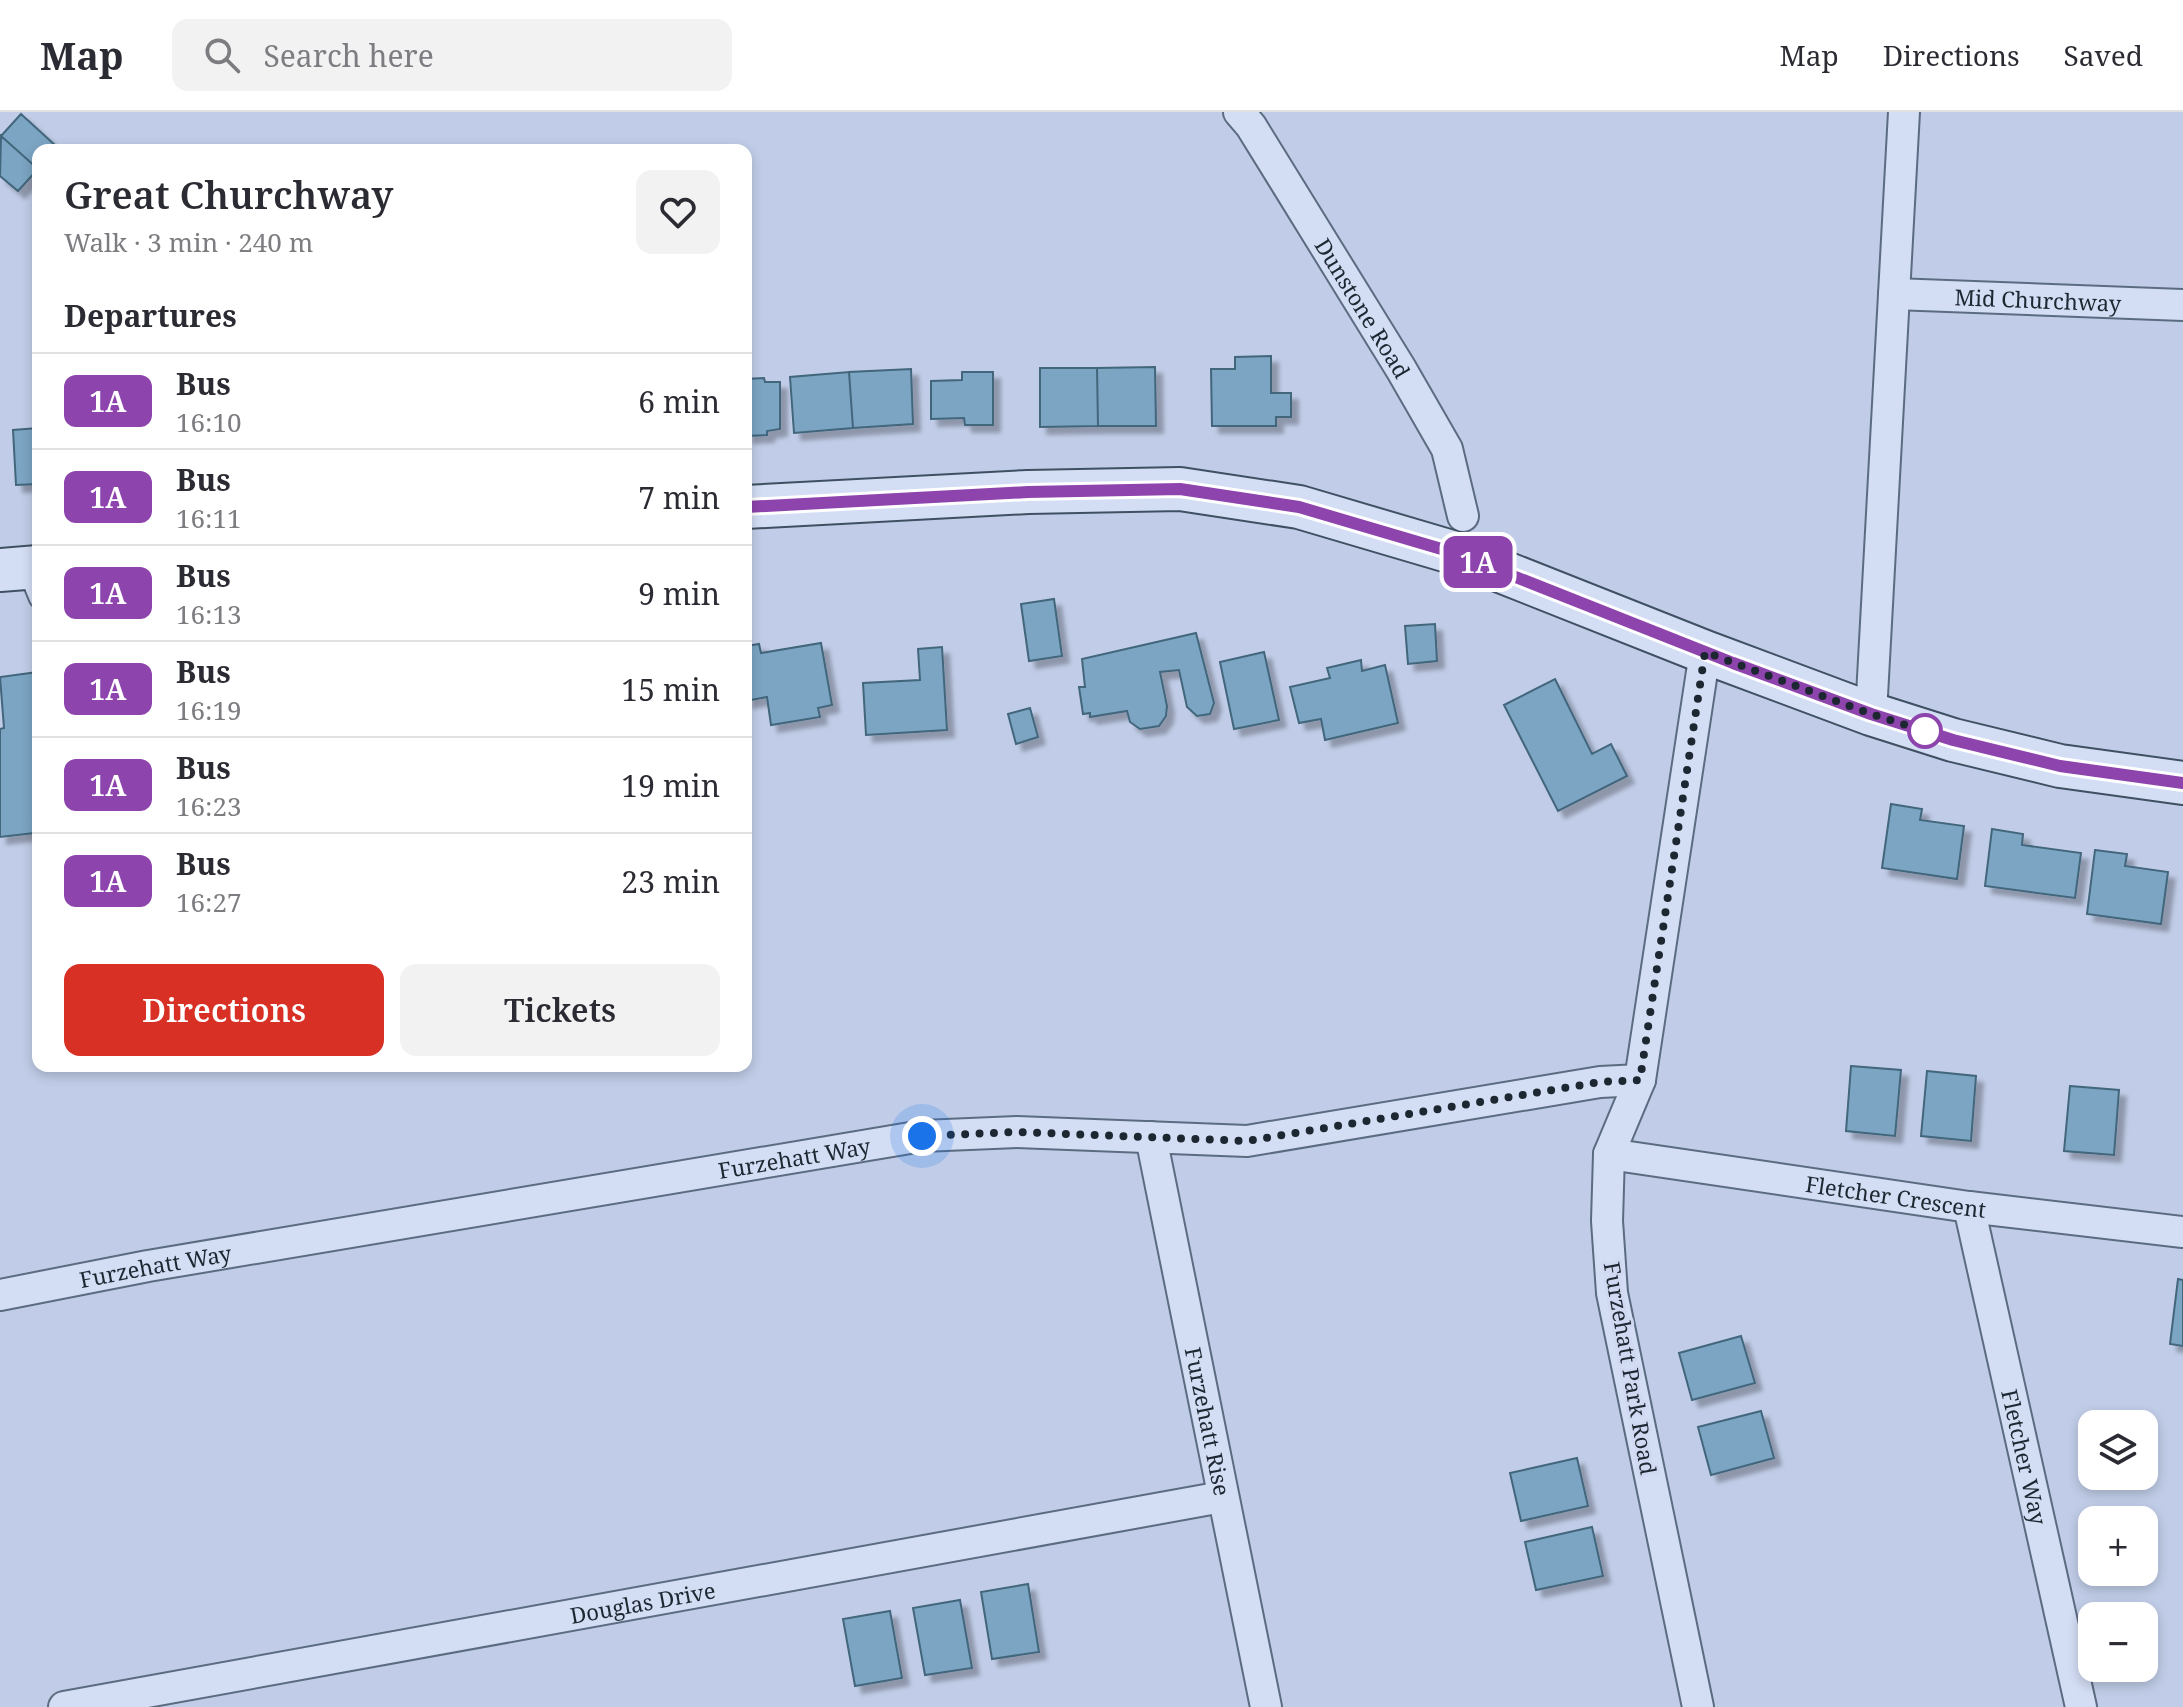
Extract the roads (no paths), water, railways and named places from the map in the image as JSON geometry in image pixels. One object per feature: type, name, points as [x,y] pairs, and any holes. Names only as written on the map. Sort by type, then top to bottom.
[{"type":"street","name":"Dunstone Road","points":[[1239,112],[1251,126],[1393,356],[1447,449],[1463,516]]},
{"type":"street","points":[[1871,714],[1904,112]]},
{"type":"street","name":"Mid Churchway","points":[[1894,294],[2183,305]]},
{"type":"street","points":[[752,507],[1028,492],[1180,489],[1299,507],[1455,553],[1705,652],[1871,714],[1953,740],[2060,766],[2183,783]]},
{"type":"street","name":"Furzehatt Park Road","points":[[1698,1707],[1612,1293],[1607,1221],[1609,1154],[1640,1080],[1705,652]]},
{"type":"street","name":"Furzehatt Way","points":[[0,1295],[163,1263],[922,1136],[1017,1132],[1247,1141],[1600,1082],[1640,1080]]},
{"type":"street","name":"Furzehatt Rise","points":[[1151,1137],[1266,1707]]},
{"type":"street","name":"Fletcher Crescent","points":[[1609,1154],[1969,1207],[2183,1232]]},
{"type":"street","name":"Fletcher Way","points":[[1969,1207],[2081,1707]]},
{"type":"street","name":"Douglas Drive","points":[[64,1707],[1222,1497]]}]
